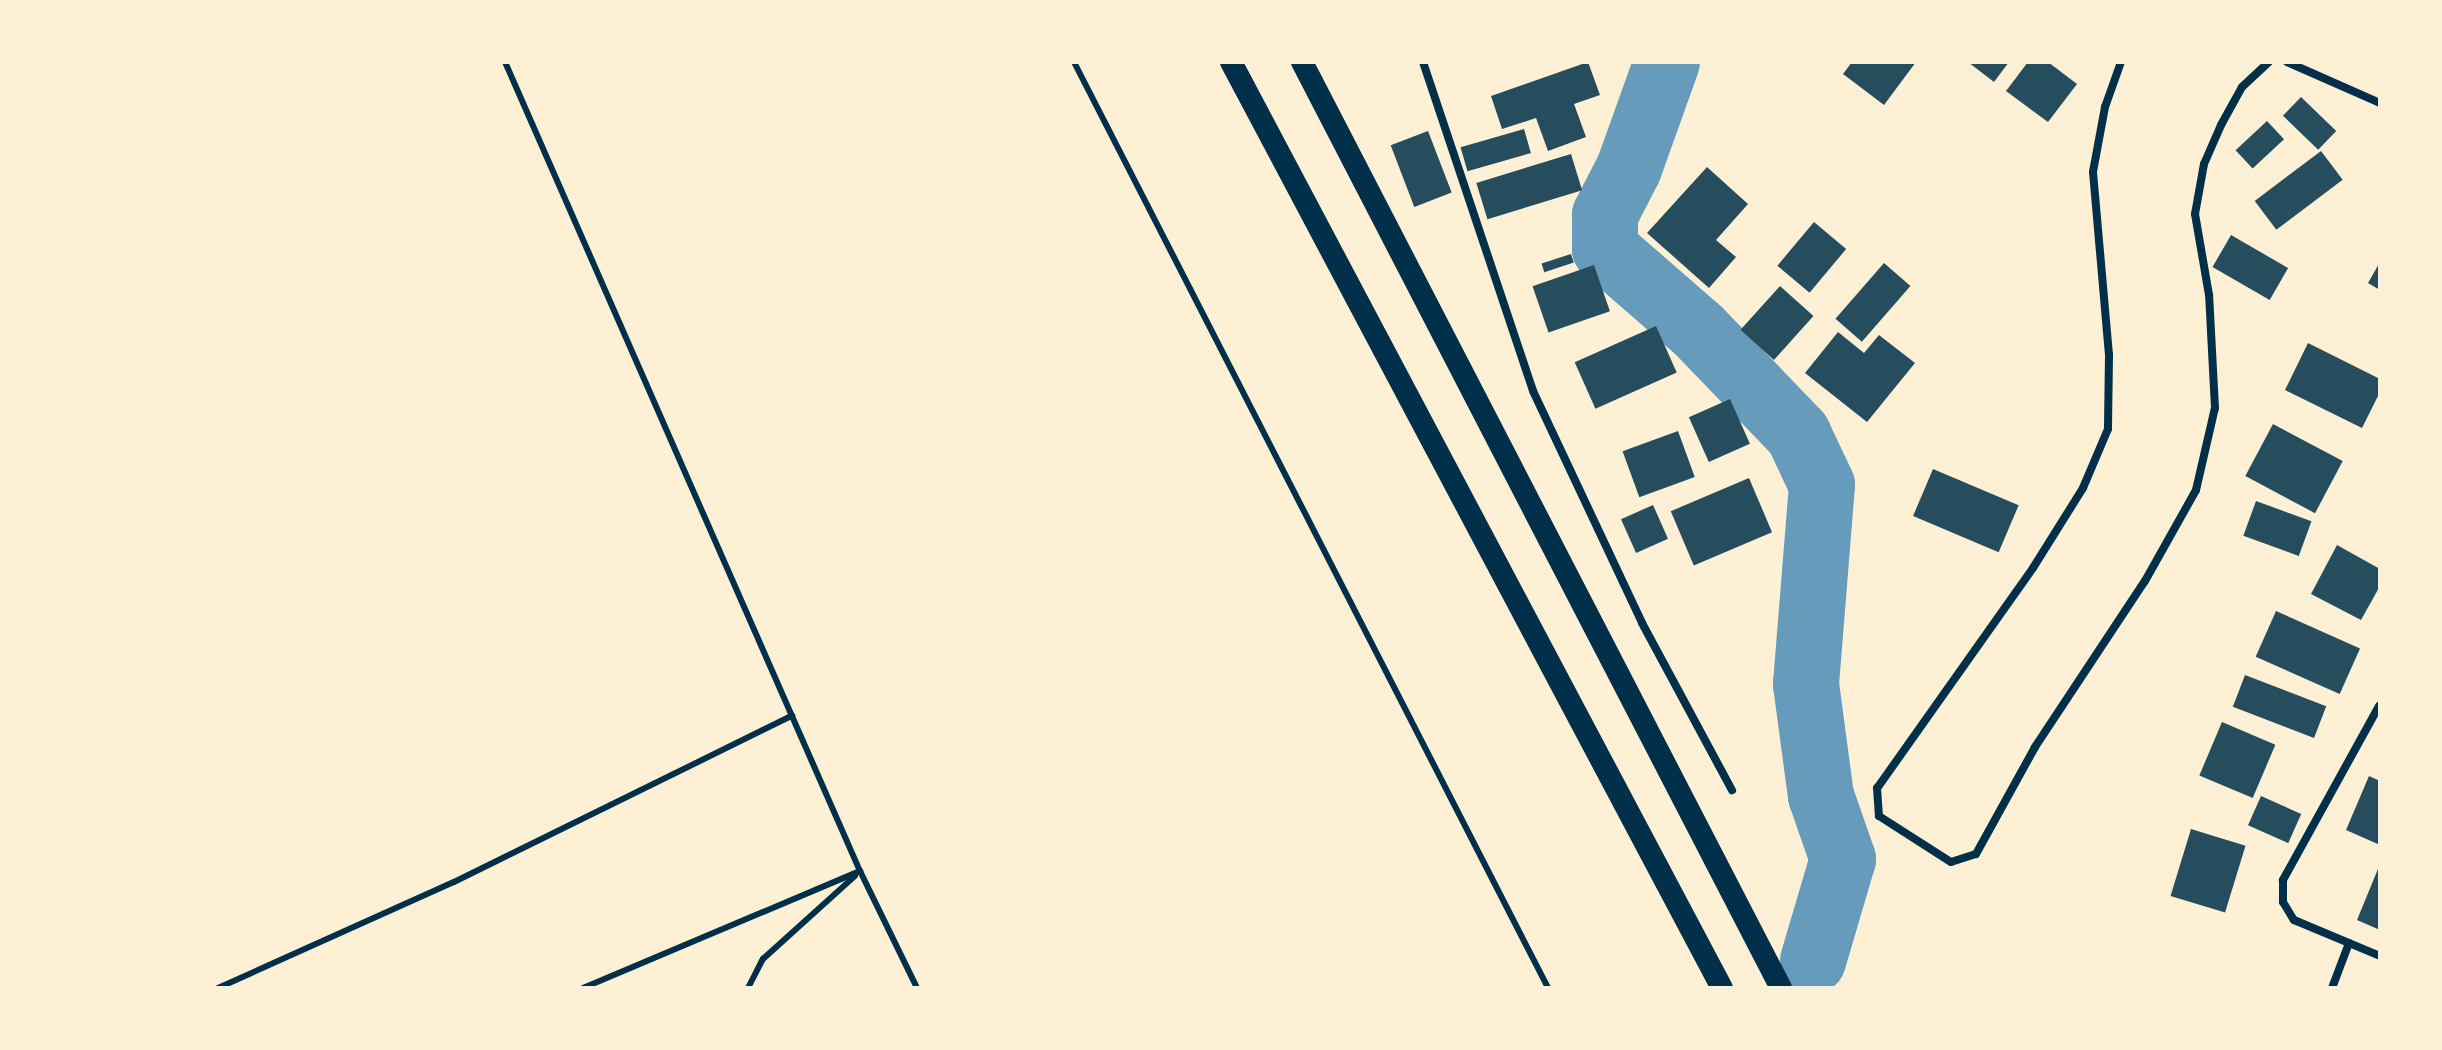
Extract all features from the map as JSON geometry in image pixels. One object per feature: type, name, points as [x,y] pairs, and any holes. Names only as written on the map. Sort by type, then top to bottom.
[{"type":"highway","points":[[1231,62],[1722,988]]},
{"type":"highway","points":[[1302,62],[1781,988]]},
{"type":"street","points":[[1423,62],[1533,391],[1642,623],[1732,790]]},
{"type":"street","points":[[2121,62],[2105,107],[2093,172],[2109,355],[2108,429],[2083,488],[2033,568],[1877,788],[1879,816],[1951,862],[1976,854],[2035,747],[2145,581],[2196,490],[2215,408],[2209,295],[2195,214],[2204,164],[2221,125],[2242,87],[2269,62]]},
{"type":"street","points":[[2287,62],[2380,103]]},
{"type":"street","points":[[2379,706],[2283,880],[2283,902],[2294,920],[2380,956]]},
{"type":"street","points":[[2332,988],[2349,943]]},
{"type":"lane","points":[[505,62],[860,871],[917,988]]},
{"type":"lane","points":[[1074,62],[1548,988]]},
{"type":"lane","points":[[218,988],[454,882],[792,716]]},
{"type":"lane","points":[[583,988],[860,871]]},
{"type":"lane","points":[[748,988],[763,959],[860,871]]},
{"type":"building","points":[[1588,62],[1600,95],[1574,104],[1586,137],[1548,151],[1536,118],[1502,129],[1491,96]]},
{"type":"building","points":[[1852,62],[1916,62],[1884,105],[1843,74]]},
{"type":"building","points":[[1968,62],[2009,62],[1994,82]]},
{"type":"building","points":[[2028,62],[2048,62],[2077,84],[2048,122],[2006,91]]},
{"type":"building","points":[[2301,97],[2336,131],[2318,150],[2283,116]]},
{"type":"building","points":[[2267,121],[2284,139],[2253,169],[2236,150]]},
{"type":"building","points":[[1524,129],[1531,153],[1467,171],[1461,147]]},
{"type":"building","points":[[1428,131],[1452,193],[1414,207],[1391,145]]},
{"type":"building","points":[[2321,151],[2343,180],[2276,230],[2255,201]]},
{"type":"building","points":[[1571,154],[1582,190],[1487,219],[1476,183]]},
{"type":"building","points":[[1707,167],[1748,204],[1716,240],[1736,257],[1709,288],[1647,233]]},
{"type":"building","points":[[1814,222],[1846,249],[1810,293],[1777,266]]},
{"type":"building","points":[[2231,235],[2288,268],[2270,300],[2212,267]]},
{"type":"building","points":[[1571,254],[1574,263],[1544,272],[1542,264]]},
{"type":"building","points":[[2380,262],[2380,290],[2368,283]]},
{"type":"building","points":[[1884,263],[1910,286],[1862,342],[1835,319]]},
{"type":"building","points":[[1594,265],[1610,311],[1548,332],[1533,286]]},
{"type":"building","points":[[1780,286],[1813,316],[1774,360],[1741,330]]},
{"type":"building","points":[[1656,326],[1677,373],[1595,409],[1575,362]]},
{"type":"building","points":[[1838,332],[1864,353],[1879,335],[1915,363],[1867,422],[1805,373]]},
{"type":"building","points":[[2308,343],[2380,379],[2380,392],[2362,428],[2285,390]]},
{"type":"building","points":[[1730,399],[1750,444],[1709,462],[1689,417]]},
{"type":"building","points":[[2273,424],[2343,461],[2315,513],[2245,476]]},
{"type":"building","points":[[1678,431],[1695,477],[1639,497],[1623,451]]},
{"type":"building","points":[[1933,469],[2019,505],[1999,552],[1913,516]]},
{"type":"building","points":[[1749,478],[1772,532],[1694,566],[1671,511]]},
{"type":"building","points":[[2256,501],[2311,521],[2299,556],[2243,536]]},
{"type":"building","points":[[1653,505],[1668,539],[1636,553],[1621,519]]},
{"type":"building","points":[[2337,545],[2380,569],[2380,586],[2361,620],[2311,594]]},
{"type":"building","points":[[2276,611],[2360,648],[2340,694],[2256,657]]},
{"type":"building","points":[[2245,675],[2326,706],[2314,738],[2233,707]]},
{"type":"building","points":[[2222,722],[2275,745],[2253,798],[2199,775]]},
{"type":"building","points":[[2369,776],[2380,781],[2380,845],[2346,830]]},
{"type":"building","points":[[2261,796],[2301,814],[2288,843],[2248,825]]},
{"type":"building","points":[[2191,829],[2246,846],[2225,913],[2171,896]]},
{"type":"building","points":[[2380,864],[2380,930],[2357,920]]},
{"type":"waterway","points":[[1667,62],[1629,168],[1605,215],[1605,249],[1699,331],[1798,434],[1822,485],[1806,684],[1821,796],[1843,859],[1813,961]]}]
